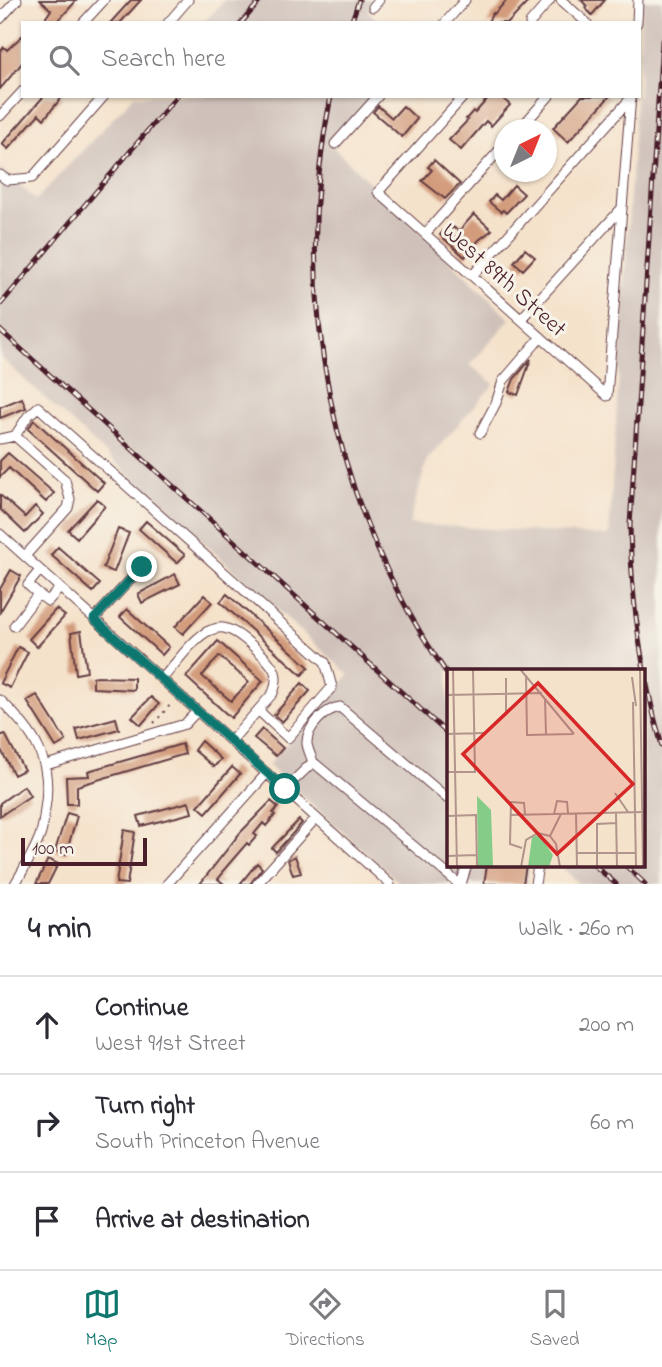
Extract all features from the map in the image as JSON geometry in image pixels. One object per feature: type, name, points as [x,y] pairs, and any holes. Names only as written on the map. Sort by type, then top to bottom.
[{"type":"street","points":[[0,19],[16,0]]},
{"type":"street","points":[[85,21],[104,0]]},
{"type":"street","points":[[170,21],[188,0]]},
{"type":"street","points":[[447,21],[466,0]]},
{"type":"street","points":[[532,21],[550,0]]},
{"type":"street","points":[[561,0],[585,21]]},
{"type":"street","points":[[637,21],[638,0]]},
{"type":"street","points":[[0,116],[21,93]]},
{"type":"street","points":[[0,175],[7,180],[32,178],[102,98]]},
{"type":"street","points":[[335,144],[376,98]]},
{"type":"street","name":"West 89th Street","points":[[462,98],[378,192],[607,396],[622,208]]},
{"type":"street","points":[[529,119],[547,98]]},
{"type":"street","points":[[472,276],[630,98]]},
{"type":"street","points":[[520,319],[622,208],[631,98]]},
{"type":"street","points":[[425,233],[494,157]]},
{"type":"street","points":[[481,433],[503,381],[541,337]]},
{"type":"street","points":[[0,439],[15,436],[28,416],[38,407],[325,662],[332,687],[288,738],[259,711]]},
{"type":"street","points":[[15,436],[65,480],[70,499],[68,508],[24,556]]},
{"type":"street","points":[[0,534],[390,884]]},
{"type":"street","points":[[94,619],[142,567]]},
{"type":"street","points":[[40,570],[28,585],[48,601],[60,588]]},
{"type":"street","points":[[14,626],[38,594]]},
{"type":"street","points":[[162,679],[209,630],[225,628],[237,633],[271,664],[276,684],[274,693],[231,741]]},
{"type":"street","points":[[0,700],[32,736],[46,765],[46,800],[41,835],[15,884]]},
{"type":"street","points":[[447,797],[340,707],[326,711],[310,731],[307,743],[313,762],[460,884],[467,866]]},
{"type":"street","points":[[46,765],[185,723],[197,711]]},
{"type":"street","points":[[285,789],[313,762]]},
{"type":"street","points":[[167,884],[267,773]]},
{"type":"street","points":[[257,884],[316,818]]},
{"type":"street","points":[[535,884],[538,866]]},
{"type":"path","points":[[147,730],[172,703]]},
{"type":"shaded area","points":[[225,0],[372,0],[368,10],[377,21],[205,21]]},
{"type":"shaded area","points":[[642,0],[662,0],[662,884],[580,884],[560,866],[644,866],[644,669],[447,669],[447,866],[529,866],[527,884],[401,884],[268,765],[349,675],[0,357],[0,168],[36,200],[132,98],[374,98],[334,148],[510,319],[470,365],[494,384],[427,460],[409,524],[609,536],[636,98],[641,98]]},
{"type":"building","points":[[40,0],[77,0],[58,21],[43,21],[51,10]]},
{"type":"building","points":[[131,0],[141,0],[122,21],[112,21]]},
{"type":"building","points":[[507,0],[530,0],[510,21],[488,21]]},
{"type":"building","points":[[581,0],[605,0],[592,15]]},
{"type":"building","points":[[21,37],[21,64],[0,89],[0,52],[4,47],[7,50]]},
{"type":"building","points":[[42,98],[61,98],[44,119],[39,114],[8,149],[2,144]]},
{"type":"building","points":[[488,98],[502,98],[510,105],[497,119],[494,119],[491,126],[486,121],[461,150],[449,140],[473,111],[475,113]]},
{"type":"building","points":[[580,98],[608,98],[568,142],[557,132],[557,124]]},
{"type":"building","points":[[378,106],[392,118],[403,106],[417,119],[402,137],[373,112]]},
{"type":"building","points":[[434,160],[460,184],[445,199],[422,181],[432,170],[428,167]]},
{"type":"building","points":[[514,185],[524,194],[506,213],[489,202],[495,195],[501,200]]},
{"type":"building","points":[[474,214],[492,230],[479,240],[465,257],[440,235],[445,229],[449,232],[453,227],[459,231]]},
{"type":"building","points":[[525,249],[535,257],[523,270],[514,262]]},
{"type":"building","points":[[531,359],[518,395],[509,392],[514,379]]},
{"type":"building","points":[[22,398],[26,408],[0,418],[0,407]]},
{"type":"building","points":[[34,420],[104,483],[97,491],[28,429]]},
{"type":"building","points":[[8,453],[54,493],[46,502],[9,468],[0,477],[0,461]]},
{"type":"building","points":[[0,495],[25,517],[35,506],[43,514],[25,533],[0,509]]},
{"type":"building","points":[[97,499],[105,506],[77,538],[68,530]]},
{"type":"building","points":[[146,521],[185,555],[177,563],[139,529]]},
{"type":"building","points":[[118,529],[129,533],[114,572],[103,568]]},
{"type":"building","points":[[58,547],[100,584],[93,592],[51,555]]},
{"type":"building","points":[[11,570],[21,576],[0,612],[0,589]]},
{"type":"building","points":[[175,574],[180,584],[142,603],[138,594]]},
{"type":"building","points":[[227,594],[309,667],[302,675],[220,602]]},
{"type":"building","points":[[204,595],[212,602],[183,634],[175,627]]},
{"type":"building","points":[[56,609],[65,616],[37,647],[29,639]]},
{"type":"building","points":[[127,609],[169,647],[162,655],[120,617]]},
{"type":"building","points":[[81,631],[87,672],[76,674],[71,633]]},
{"type":"building","points":[[218,641],[263,681],[231,718],[186,677]],"holes":[[[219,656],[249,682],[231,701],[202,676]]]},
{"type":"building","points":[[18,647],[28,652],[10,688],[0,683]]},
{"type":"building","points":[[93,677],[134,678],[134,690],[93,688]]},
{"type":"building","points":[[302,683],[310,691],[282,722],[274,715]]},
{"type":"building","points":[[37,695],[66,741],[56,747],[27,701]]},
{"type":"building","points":[[151,697],[159,704],[141,725],[132,717]]},
{"type":"building","points":[[116,718],[119,729],[79,740],[76,729]]},
{"type":"building","points":[[262,729],[283,748],[276,756],[254,738]]},
{"type":"building","points":[[5,734],[24,770],[14,775],[0,748],[0,736]]},
{"type":"building","points":[[201,741],[221,759],[214,767],[194,750]]},
{"type":"building","points":[[182,744],[185,754],[77,786],[77,804],[67,804],[66,777],[89,776],[88,771]]},
{"type":"building","points":[[232,767],[240,774],[206,813],[198,806]]},
{"type":"building","points":[[24,786],[30,796],[0,816],[0,803]]},
{"type":"building","points":[[271,801],[278,807],[273,813],[275,815],[266,826],[263,823],[254,834],[257,836],[249,845],[247,843],[222,872],[218,879],[224,884],[200,884],[240,833]]},
{"type":"building","points":[[189,802],[192,813],[141,826],[138,816]]},
{"type":"building","points":[[67,813],[77,816],[66,854],[55,851]]},
{"type":"building","points":[[299,820],[302,823],[276,852],[272,848]]},
{"type":"building","points":[[124,830],[135,832],[127,884],[116,883]]},
{"type":"building","points":[[295,856],[301,873],[293,875],[288,860]]},
{"type":"building","points":[[48,859],[58,864],[48,884],[36,884]]},
{"type":"building","points":[[257,863],[262,868],[250,884],[240,884]]},
{"type":"building","points":[[487,866],[526,866],[523,884],[484,884]]},
{"type":"railway","points":[[243,21],[261,0]]},
{"type":"railway","points":[[352,21],[359,0]]},
{"type":"railway","points":[[644,669],[632,581],[630,525],[662,41]]},
{"type":"railway","points":[[0,305],[175,98]]},
{"type":"railway","points":[[331,98],[319,172],[316,248],[319,323],[330,398],[349,471],[375,542],[408,610],[447,673]]},
{"type":"railway","points":[[0,330],[447,733]]},
{"type":"railway","points":[[644,669],[662,746]]},
{"type":"railway","points":[[595,866],[616,884]]},
{"type":"railway","points":[[626,866],[645,884]]},
{"type":"route","points":[[142,567],[94,619],[285,789]]}]
